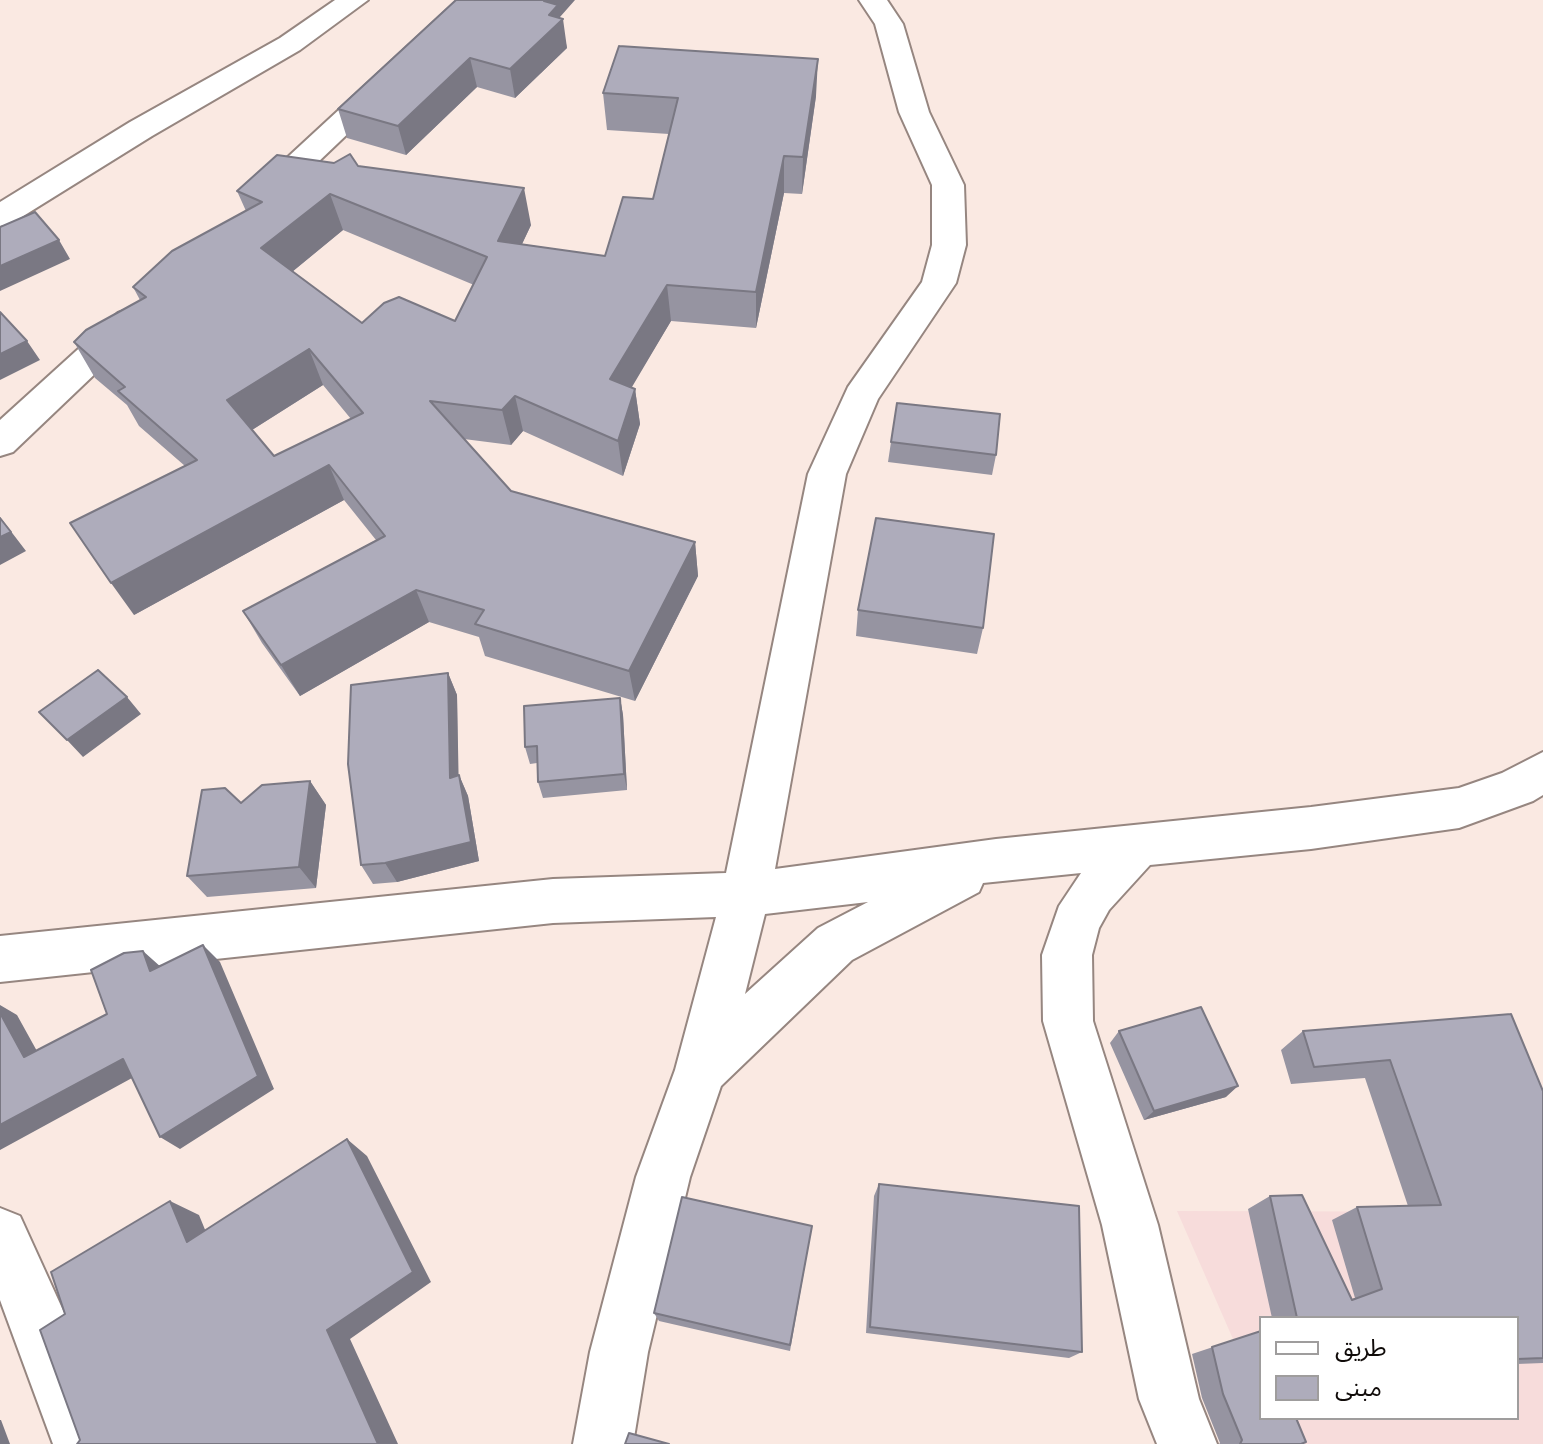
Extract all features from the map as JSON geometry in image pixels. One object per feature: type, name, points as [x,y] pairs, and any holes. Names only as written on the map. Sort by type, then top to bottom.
[{"type":"street","points":[[0,216],[141,129],[290,44],[354,0]]},
{"type":"street","points":[[241,218],[474,0]]},
{"type":"street","points":[[603,1444],[619,1352],[663,1177],[701,1070],[746,894],[827,474],[861,396],[939,283],[949,245],[951,209],[948,185],[914,112],[889,24],[873,0]]},
{"type":"street","points":[[0,442],[151,301]]},
{"type":"street","points":[[0,959],[553,901],[746,894],[876,879],[996,860],[1137,847],[1459,808],[1517,787],[1543,772]]},
{"type":"street","points":[[1137,847],[1092,894],[1076,922],[1067,955],[1068,1021],[1130,1225],[1169,1399],[1187,1444]]},
{"type":"street","points":[[701,1070],[835,944],[996,860]]},
{"type":"street","points":[[0,1236],[37,1317],[83,1444]]},
{"type":"shaded area","points":[[1177,1211],[1543,1212],[1543,1444],[1279,1444],[1269,1420],[1519,1420],[1519,1316],[1259,1316],[1259,1398]]},
{"type":"building","points":[[456,0],[545,0],[558,5],[549,15],[563,19],[510,69],[470,58],[398,126],[338,109]]},
{"type":"building","points":[[619,46],[818,59],[803,157],[784,156],[756,292],[667,285],[610,379],[635,389],[618,441],[515,396],[502,410],[430,401],[511,491],[695,542],[629,671],[475,624],[484,610],[416,590],[281,665],[243,611],[385,536],[329,465],[111,583],[70,523],[197,460],[118,391],[125,387],[74,342],[86,330],[146,297],[133,287],[172,251],[262,202],[237,191],[277,155],[334,163],[350,154],[358,166],[524,188],[498,241],[605,256],[623,197],[653,199],[678,98],[603,93]],"holes":[[[330,194],[487,257],[455,321],[399,297],[384,303],[362,323],[261,248]],[[309,349],[363,413],[274,456],[227,400]]]},
{"type":"building","points":[[35,212],[59,240],[0,266],[0,227]]},
{"type":"building","points":[[0,312],[27,341],[0,354]]},
{"type":"building","points":[[897,403],[1000,414],[996,455],[891,442]]},
{"type":"building","points":[[0,518],[11,532],[0,537]]},
{"type":"building","points":[[876,518],[994,534],[983,628],[858,610]]},
{"type":"building","points":[[98,670],[127,697],[67,740],[39,712]]},
{"type":"building","points":[[448,673],[450,778],[459,775],[471,842],[385,863],[361,865],[348,764],[351,685]]},
{"type":"building","points":[[620,698],[624,774],[538,782],[537,746],[525,747],[524,706]]},
{"type":"building","points":[[310,781],[299,867],[187,876],[202,790],[225,788],[241,803],[262,785]]},
{"type":"building","points":[[203,945],[258,1076],[160,1137],[123,1059],[0,1125],[0,1013],[24,1057],[107,1014],[91,970],[124,953],[143,951],[150,971]]},
{"type":"building","points":[[1201,1007],[1238,1086],[1154,1111],[1119,1031]]},
{"type":"building","points":[[1511,1014],[1543,1091],[1543,1358],[1519,1359],[1519,1316],[1297,1316],[1270,1196],[1302,1195],[1352,1300],[1382,1289],[1357,1207],[1441,1205],[1390,1060],[1314,1067],[1303,1031]]},
{"type":"building","points":[[347,1139],[413,1272],[327,1330],[378,1444],[77,1444],[80,1440],[40,1330],[65,1314],[51,1272],[170,1201],[187,1242]]},
{"type":"building","points":[[879,1184],[1079,1206],[1082,1352],[870,1327]]},
{"type":"building","points":[[682,1197],[812,1226],[790,1345],[654,1313]]},
{"type":"building","points":[[1259,1332],[1259,1420],[1297,1420],[1306,1442],[1240,1444],[1242,1440],[1223,1394],[1212,1347]]},
{"type":"building","points":[[629,1433],[669,1444],[625,1444]]}]
